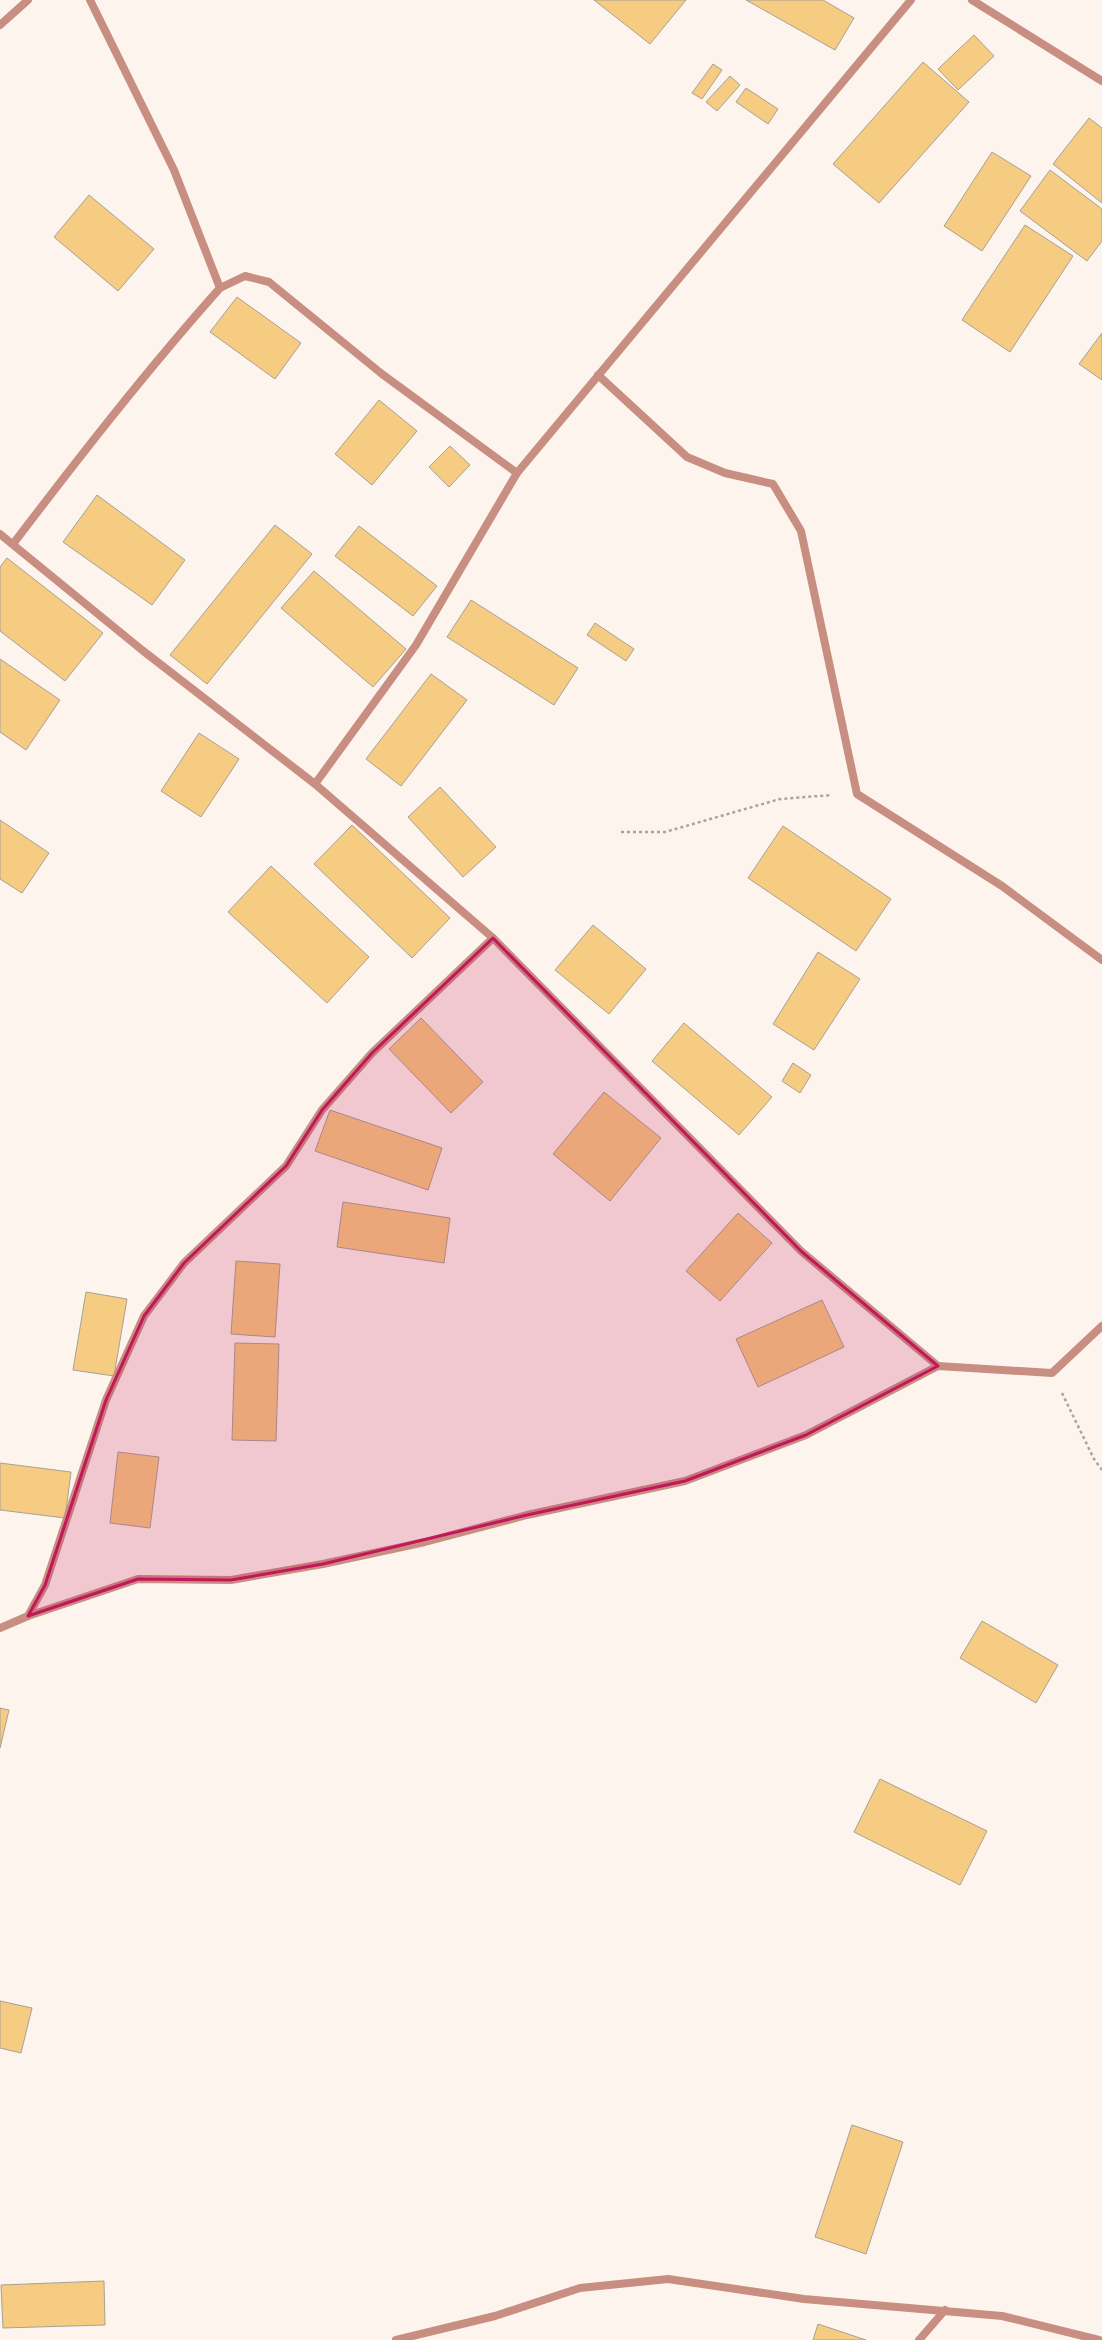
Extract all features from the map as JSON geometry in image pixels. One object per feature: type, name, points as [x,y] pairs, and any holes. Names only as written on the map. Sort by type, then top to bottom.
[{"type":"street","points":[[0,25],[28,0]]},
{"type":"street","points":[[90,0],[174,170],[220,288]]},
{"type":"street","points":[[316,784],[416,645],[517,473],[911,0]]},
{"type":"street","points":[[972,0],[1102,81]]},
{"type":"street","points":[[13,544],[79,457],[160,355],[220,288],[245,276],[270,282],[382,374],[517,473]]},
{"type":"street","points":[[598,375],[687,457],[725,473],[773,484],[801,531],[857,794],[1002,886],[1102,960]]},
{"type":"street","points":[[0,534],[142,650],[316,784],[493,938],[801,1251],[938,1366]]},
{"type":"street","points":[[28,1616],[45,1585],[106,1400],[144,1316],[184,1262],[286,1166],[322,1110],[372,1053],[493,938]]},
{"type":"street","points":[[0,1628],[28,1616],[138,1579],[231,1580],[315,1566],[425,1542],[527,1515],[685,1481],[806,1435],[938,1366],[1052,1373],[1102,1326]]},
{"type":"street","points":[[396,2340],[495,2316],[580,2288],[668,2279],[804,2299],[1002,2316],[1099,2340]]},
{"type":"street","points":[[919,2340],[945,2310]]},
{"type":"path","points":[[621,832],[665,832],[780,799],[857,794]]},
{"type":"path","points":[[1052,1373],[1094,1459],[1102,1470]]},
{"type":"highlighted area","points":[[493,938],[801,1251],[938,1366],[806,1435],[685,1481],[527,1515],[323,1564],[231,1580],[138,1579],[28,1616],[45,1585],[106,1400],[144,1316],[184,1263],[286,1166],[322,1110],[372,1053]]},
{"type":"building","points":[[594,0],[686,0],[650,44]]},
{"type":"building","points":[[746,0],[823,0],[854,18],[835,50]]},
{"type":"building","points":[[974,35],[994,56],[958,90],[938,69]]},
{"type":"building","points":[[923,62],[969,102],[879,203],[833,164]]},
{"type":"building","points":[[713,64],[722,70],[702,99],[692,93]]},
{"type":"building","points":[[730,76],[740,85],[717,111],[706,102]]},
{"type":"building","points":[[746,88],[778,109],[768,124],[736,102]]},
{"type":"building","points":[[1089,118],[1102,128],[1102,203],[1053,164]]},
{"type":"building","points":[[992,152],[1031,176],[982,251],[944,226]]},
{"type":"building","points":[[1050,170],[1102,209],[1102,241],[1087,261],[1020,211]]},
{"type":"building","points":[[89,195],[154,249],[118,291],[54,237]]},
{"type":"building","points":[[1025,225],[1073,256],[1010,352],[962,320]]},
{"type":"building","points":[[237,297],[301,343],[275,379],[210,332]]},
{"type":"building","points":[[1102,333],[1102,380],[1079,364]]},
{"type":"building","points":[[379,400],[417,431],[372,485],[335,454]]},
{"type":"building","points":[[450,446],[470,465],[449,487],[429,467]]},
{"type":"building","points":[[97,495],[185,560],[152,605],[63,542]]},
{"type":"building","points":[[275,525],[312,554],[207,684],[170,655]]},
{"type":"building","points":[[359,526],[437,586],[413,616],[335,556]]},
{"type":"building","points":[[7,558],[103,633],[65,681],[0,631],[0,567]]},
{"type":"building","points":[[314,571],[406,649],[373,687],[281,608]]},
{"type":"building","points":[[471,600],[578,668],[554,705],[447,637]]},
{"type":"building","points":[[595,623],[634,649],[626,661],[587,635]]},
{"type":"building","points":[[0,659],[60,700],[26,750],[0,732]]},
{"type":"building","points":[[431,674],[467,700],[401,786],[366,759]]},
{"type":"building","points":[[199,733],[239,759],[201,817],[161,791]]},
{"type":"building","points":[[440,787],[496,847],[463,877],[408,817]]},
{"type":"building","points":[[0,820],[49,853],[22,893],[0,879]]},
{"type":"building","points":[[352,825],[450,918],[412,958],[314,864]]},
{"type":"building","points":[[783,826],[891,899],[856,951],[748,878]]},
{"type":"building","points":[[271,866],[369,957],[327,1003],[228,912]]},
{"type":"building","points":[[593,925],[646,969],[609,1014],[555,970]]},
{"type":"building","points":[[818,952],[860,979],[814,1050],[773,1024]]},
{"type":"building","points":[[421,1018],[483,1082],[451,1113],[389,1049]]},
{"type":"building","points":[[684,1023],[772,1097],[739,1135],[652,1061]]},
{"type":"building","points":[[793,1063],[811,1075],[800,1093],[782,1081]]},
{"type":"building","points":[[604,1092],[661,1138],[610,1201],[553,1154]]},
{"type":"building","points":[[330,1110],[442,1148],[428,1190],[315,1151]]},
{"type":"building","points":[[343,1202],[450,1218],[444,1263],[337,1247]]},
{"type":"building","points":[[738,1213],[772,1243],[720,1301],[686,1271]]},
{"type":"building","points":[[236,1261],[280,1264],[275,1337],[231,1334]]},
{"type":"building","points":[[86,1292],[127,1299],[114,1376],[73,1370]]},
{"type":"building","points":[[822,1300],[844,1347],[758,1387],[736,1339]]},
{"type":"building","points":[[235,1343],[279,1344],[276,1441],[232,1440]]},
{"type":"building","points":[[118,1452],[159,1457],[150,1528],[110,1523]]},
{"type":"building","points":[[0,1463],[71,1472],[65,1518],[0,1510]]},
{"type":"building","points":[[982,1621],[1058,1665],[1036,1703],[960,1658]]},
{"type":"building","points":[[0,1708],[9,1710],[0,1748]]},
{"type":"building","points":[[880,1779],[987,1831],[960,1885],[854,1832]]},
{"type":"building","points":[[0,2001],[32,2008],[21,2053],[0,2048]]},
{"type":"building","points":[[852,2125],[903,2142],[866,2254],[815,2237]]},
{"type":"building","points":[[104,2281],[105,2325],[3,2328],[1,2285]]},
{"type":"building","points":[[818,2324],[866,2340],[813,2340]]}]
